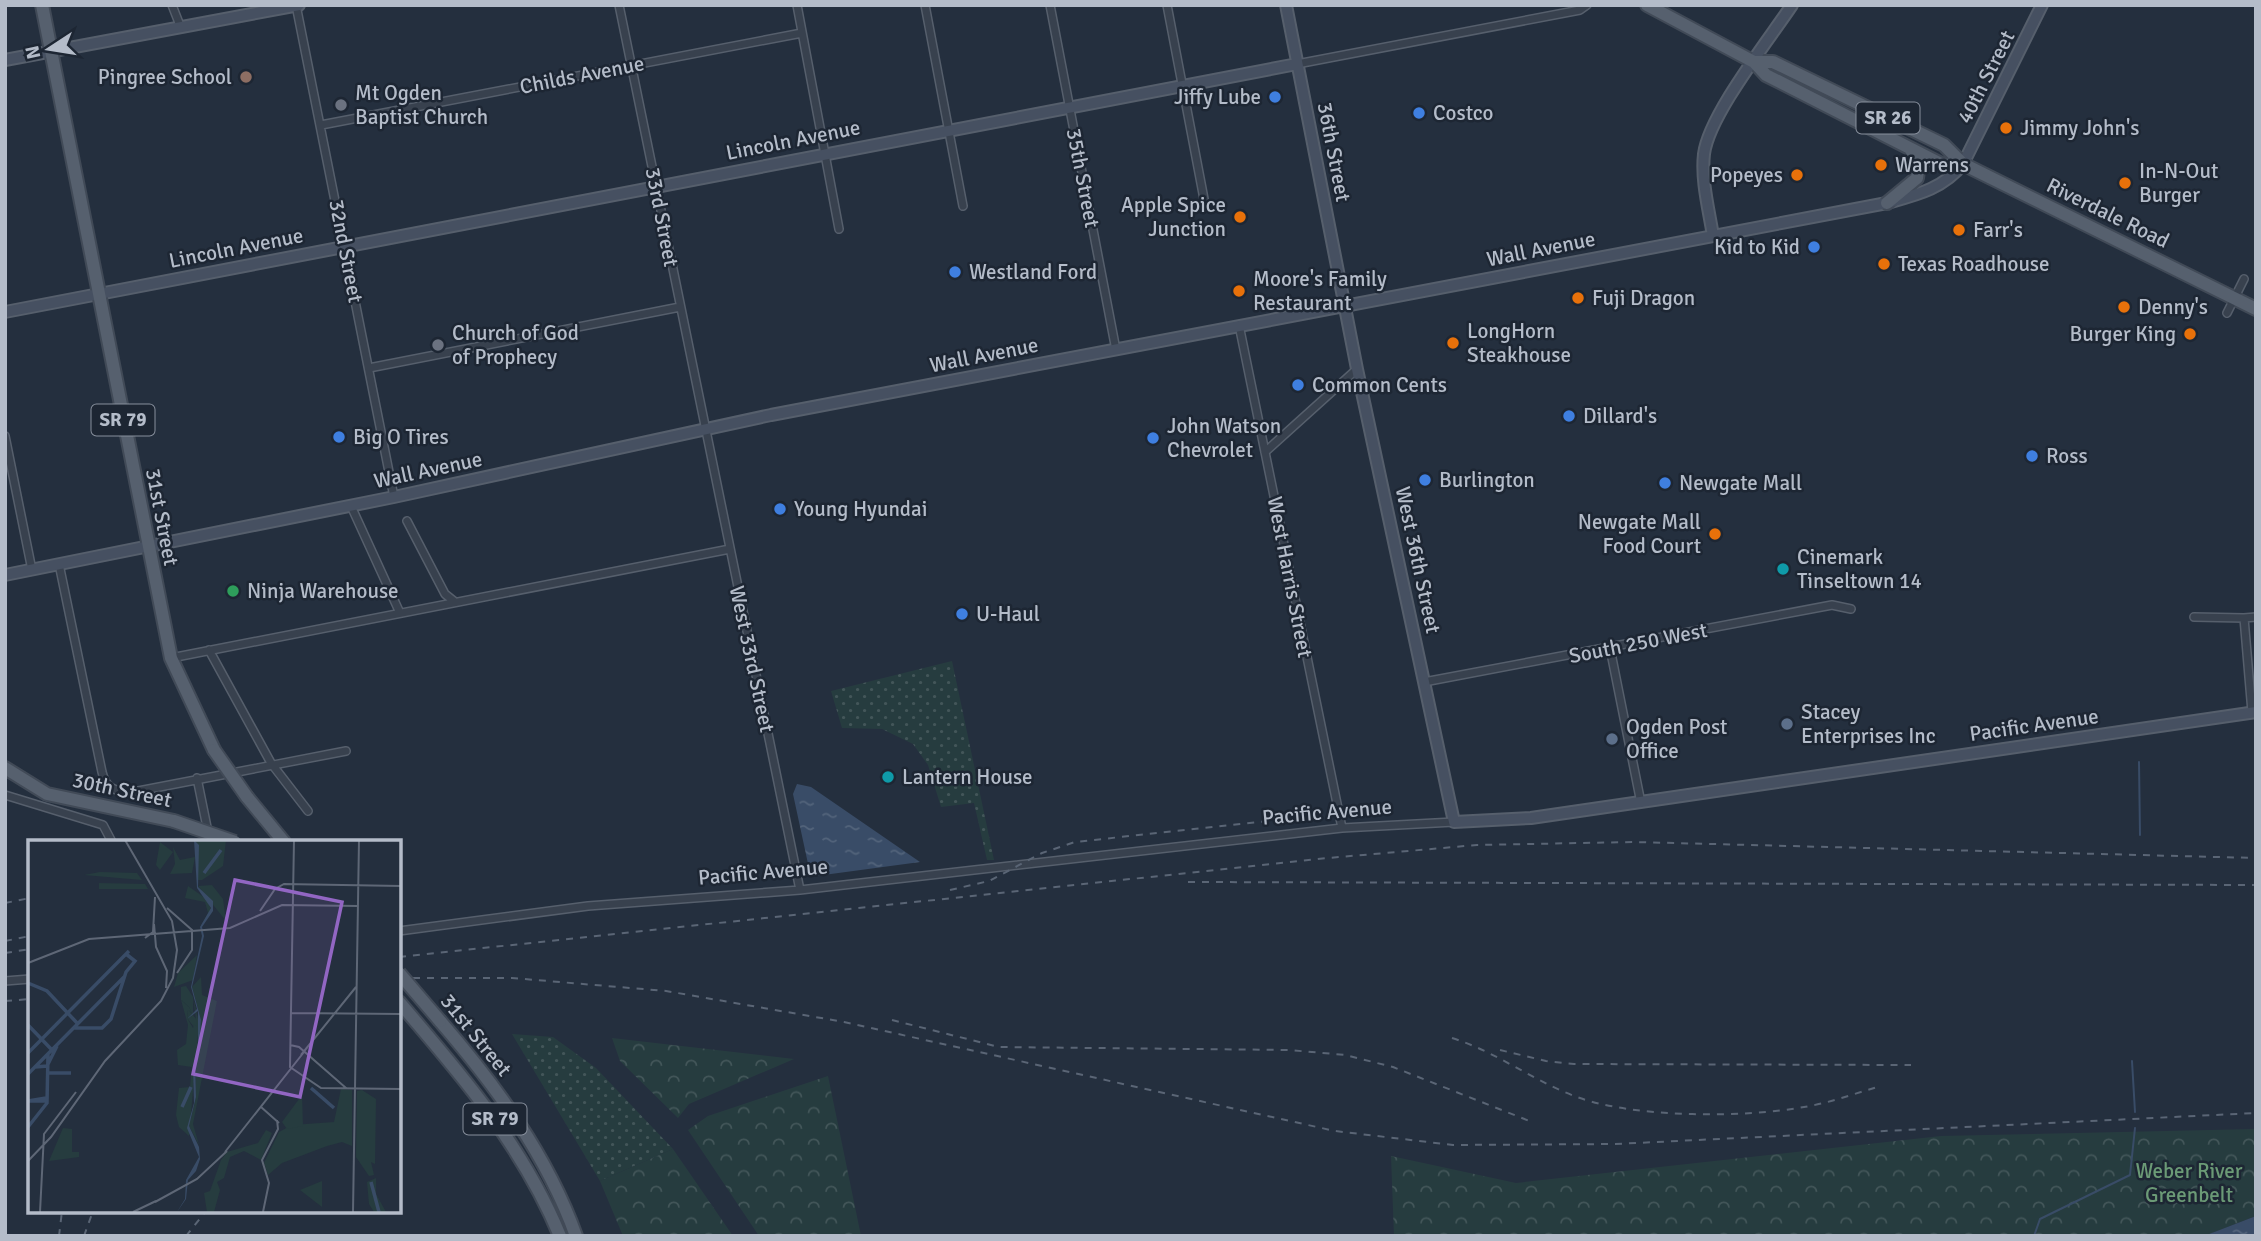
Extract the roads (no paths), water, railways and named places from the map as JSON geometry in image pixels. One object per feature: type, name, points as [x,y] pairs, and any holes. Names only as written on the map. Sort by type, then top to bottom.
[{"type":"main road","name":"31st Street","points":[[42,5],[171,658],[214,750],[247,797],[282,840]]},
{"type":"main road","name":"Riverdale Road","points":[[1647,5],[1754,62],[1766,75],[1942,165],[1969,167]]},
{"type":"main road","name":"Riverdale Road","points":[[1754,62],[1773,62],[1944,145],[1969,167],[2229,296]]},
{"type":"main road","points":[[1887,203],[1917,178],[1919,163],[1909,147]]},
{"type":"main road","name":"SR 26","points":[[2229,296],[2251,307]]},
{"type":"main road","name":"30th Street","points":[[5,768],[47,793],[174,821],[229,840]]},
{"type":"main road","name":"31st Street","points":[[401,975],[480,1068],[533,1146],[576,1236]]},
{"type":"main road","name":"SR 79","points":[[401,1004],[479,1095],[538,1189],[560,1236]]},
{"type":"street","points":[[172,5],[181,28]]},
{"type":"street","points":[[5,60],[297,5]]},
{"type":"street","name":"32nd Street","points":[[297,5],[394,497]]},
{"type":"street","name":"33rd Street","points":[[619,5],[705,429]]},
{"type":"street","points":[[797,5],[839,229]]},
{"type":"street","points":[[925,5],[963,206]]},
{"type":"street","name":"35th Street","points":[[1050,5],[1116,350]]},
{"type":"street","points":[[1167,5],[1204,199]]},
{"type":"street","name":"36th Street","points":[[1286,5],[1345,305]]},
{"type":"street","name":"Lincoln Avenue","points":[[5,312],[1069,105],[1580,10],[1587,5]]},
{"type":"street","points":[[1713,236],[1704,167],[1705,147],[1718,117],[1792,5]]},
{"type":"street","name":"40th Street","points":[[1969,167],[2042,5]]},
{"type":"street","name":"Childs Avenue","points":[[321,125],[802,33]]},
{"type":"street","name":"Wall Avenue","points":[[5,575],[351,506],[705,429],[1887,203],[1943,184],[1969,167]]},
{"type":"street","points":[[2227,313],[2229,296],[2244,279]]},
{"type":"street","name":"West 36th Street","points":[[1345,305],[1454,822]]},
{"type":"street","points":[[369,368],[680,307]]},
{"type":"street","name":"West Harris Street","points":[[1240,325],[1342,828]]},
{"type":"street","points":[[1265,452],[1357,369]]},
{"type":"street","name":"West 33rd Street","points":[[705,429],[800,890]]},
{"type":"street","points":[[5,436],[32,570]]},
{"type":"street","points":[[351,506],[400,613]]},
{"type":"street","points":[[407,521],[445,594],[455,602]]},
{"type":"street","points":[[171,658],[730,550]]},
{"type":"street","points":[[59,564],[104,783],[113,790],[128,793],[271,762],[346,751]]},
{"type":"street","name":"South 250 West","points":[[1424,682],[1832,606],[1851,609]]},
{"type":"street","points":[[2194,617],[2256,617]]},
{"type":"street","points":[[2244,618],[2253,679],[2254,712]]},
{"type":"street","points":[[1610,648],[1641,803]]},
{"type":"street","points":[[209,650],[271,762],[308,811]]},
{"type":"street","name":"Pacific Avenue","points":[[401,931],[588,906],[800,890],[1342,828],[1531,818],[2254,712]]},
{"type":"street","points":[[197,778],[210,840]]},
{"type":"street","points":[[5,795],[103,825],[111,840]]},
{"type":"street","points":[[5,981],[28,979]]},
{"type":"water","points":[[797,784],[811,787],[920,862],[816,876],[810,873],[793,794]]},
{"type":"water","points":[[2256,1216],[2256,1236],[2204,1236]]},
{"type":"waterway","points":[[2139,762],[2140,835]]},
{"type":"waterway","points":[[2132,1061],[2135,1112]]},
{"type":"waterway","points":[[2034,1236],[2040,1219],[2130,1175],[2135,1128]]},
{"type":"railway","points":[[950,890],[989,881],[1042,853],[1075,842],[1313,816]]},
{"type":"railway","points":[[401,957],[1328,858],[1477,845],[1634,842],[2256,858]]},
{"type":"railway","points":[[1188,882],[2256,885]]},
{"type":"railway","points":[[5,903],[28,898]]},
{"type":"railway","points":[[5,941],[28,936]]},
{"type":"railway","points":[[5,953],[28,949]]},
{"type":"railway","points":[[401,978],[512,978],[666,991],[844,1022],[1335,1131],[1453,1145],[1615,1144],[2256,1113]]},
{"type":"railway","points":[[5,1001],[28,999]]},
{"type":"railway","points":[[892,1020],[999,1047],[1289,1050],[1345,1055],[1393,1067],[1532,1122]]},
{"type":"railway","points":[[1452,1038],[1577,1097],[1628,1109],[1689,1114],[1779,1111],[1823,1103],[1881,1086]]},
{"type":"railway","points":[[1500,1050],[1546,1061],[1574,1064],[1911,1065]]},
{"type":"railway","points":[[59,1236],[62,1213]]},
{"type":"railway","points":[[84,1236],[92,1213]]},
{"type":"railway","points":[[186,1236],[204,1213]]},
{"type":"place","name":"Pingree School","points":[[246,77]]},
{"type":"place","name":"Jiffy Lube","points":[[1275,97]]},
{"type":"place","name":"Mt Ogden Baptist Church","points":[[341,105]]},
{"type":"place","name":"Costco","points":[[1419,113]]},
{"type":"place","name":"Jimmy John's","points":[[2006,128]]},
{"type":"place","name":"Warrens","points":[[1881,165]]},
{"type":"place","name":"Popeyes","points":[[1797,175]]},
{"type":"place","name":"In-N-Out Burger","points":[[2125,183]]},
{"type":"place","name":"Apple Spice Junction","points":[[1240,217]]},
{"type":"place","name":"Farr's","points":[[1959,230]]},
{"type":"place","name":"Kid to Kid","points":[[1814,247]]},
{"type":"place","name":"Texas Roadhouse","points":[[1884,264]]},
{"type":"place","name":"Westland Ford","points":[[955,272]]},
{"type":"place","name":"Moore's Family Restaurant","points":[[1239,291]]},
{"type":"place","name":"Fuji Dragon","points":[[1578,298]]},
{"type":"place","name":"Denny's","points":[[2124,307]]},
{"type":"place","name":"Burger King","points":[[2190,334]]},
{"type":"place","name":"LongHorn Steakhouse","points":[[1453,343]]},
{"type":"place","name":"Church of God of Prophecy","points":[[438,345]]},
{"type":"place","name":"Common Cents","points":[[1298,385]]},
{"type":"place","name":"Dillard's","points":[[1569,416]]},
{"type":"place","name":"Big O Tires","points":[[339,437]]},
{"type":"place","name":"John Watson Chevrolet","points":[[1153,438]]},
{"type":"place","name":"Ross","points":[[2032,456]]},
{"type":"place","name":"Burlington","points":[[1425,480]]},
{"type":"place","name":"Newgate Mall","points":[[1665,483]]},
{"type":"place","name":"Young Hyundai","points":[[780,509]]},
{"type":"place","name":"Newgate Mall Food Court","points":[[1715,534]]},
{"type":"place","name":"Cinemark Tinseltown 14","points":[[1783,569]]},
{"type":"place","name":"Ninja Warehouse","points":[[233,591]]},
{"type":"place","name":"U-Haul","points":[[962,614]]},
{"type":"place","name":"Stacey Enterprises Inc","points":[[1787,724]]},
{"type":"place","name":"Ogden Post Office","points":[[1612,739]]},
{"type":"place","name":"Lantern House","points":[[888,777]]},
{"type":"park label","name":"Weber River Greenbelt","points":[[2189,1183]]}]
